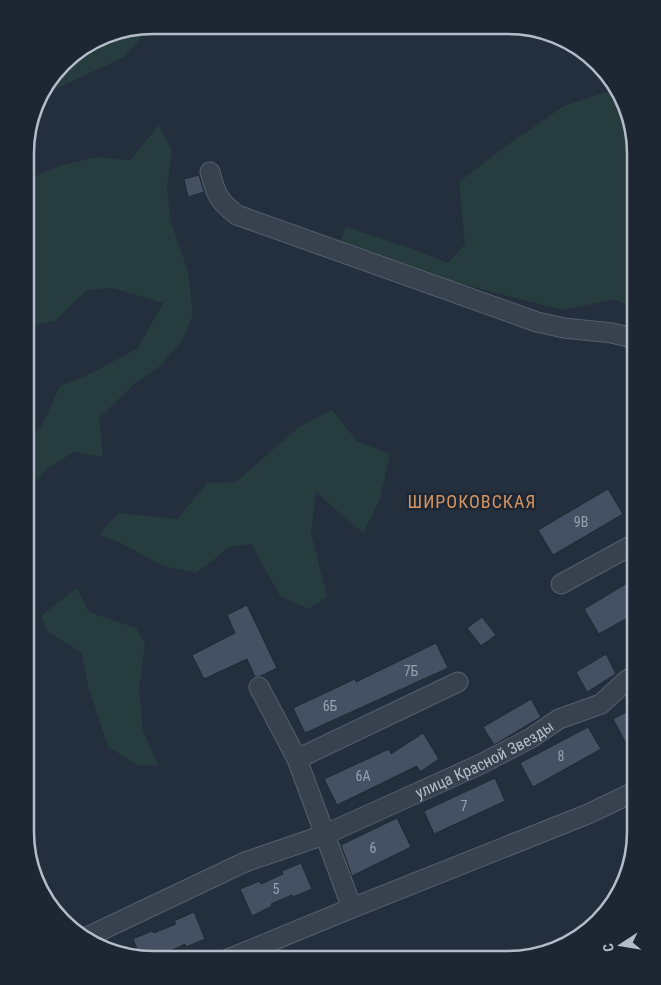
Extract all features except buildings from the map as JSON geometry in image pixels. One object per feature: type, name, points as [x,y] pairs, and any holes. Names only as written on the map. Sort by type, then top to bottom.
[{"type":"street","points":[[210,172],[216,194],[224,205],[237,215],[537,322],[564,328],[612,332],[627,336]]},
{"type":"street","points":[[561,584],[627,548]]},
{"type":"street","name":"улица Красной Звезды","points":[[92,935],[245,862],[324,835],[481,764],[531,738],[559,719],[601,704],[627,680]]},
{"type":"street","points":[[297,758],[458,682]]},
{"type":"street","points":[[259,687],[297,758],[352,908]]},
{"type":"street","points":[[247,951],[588,814],[627,795]]},
{"type":"green space","points":[[144,35],[124,57],[52,91],[63,74],[74,63],[93,50],[114,40]]},
{"type":"green space","points":[[610,91],[623,122],[627,152],[627,305],[615,299],[562,310],[336,251],[346,227],[413,249],[448,263],[465,244],[459,182],[506,146],[564,106]]},
{"type":"green space","points":[[159,125],[172,150],[167,186],[170,219],[188,271],[193,314],[182,341],[160,366],[133,385],[99,418],[103,457],[74,452],[47,469],[34,483],[34,434],[42,425],[60,386],[92,373],[138,348],[163,303],[112,288],[87,290],[55,321],[34,325],[34,177],[62,165],[96,157],[130,160]]},
{"type":"green space","points":[[332,410],[357,441],[390,454],[380,499],[363,533],[316,492],[311,533],[327,597],[309,609],[280,596],[251,544],[230,547],[196,573],[163,566],[119,542],[99,535],[118,513],[177,519],[207,483],[236,482],[299,427]]},
{"type":"green space","points":[[77,588],[89,612],[136,628],[145,643],[139,689],[143,731],[158,765],[139,766],[108,747],[88,686],[82,653],[48,632],[41,616]]},
{"type":"district","name":"ШИРОКОВСКАЯ","points":[[472,501]]}]
